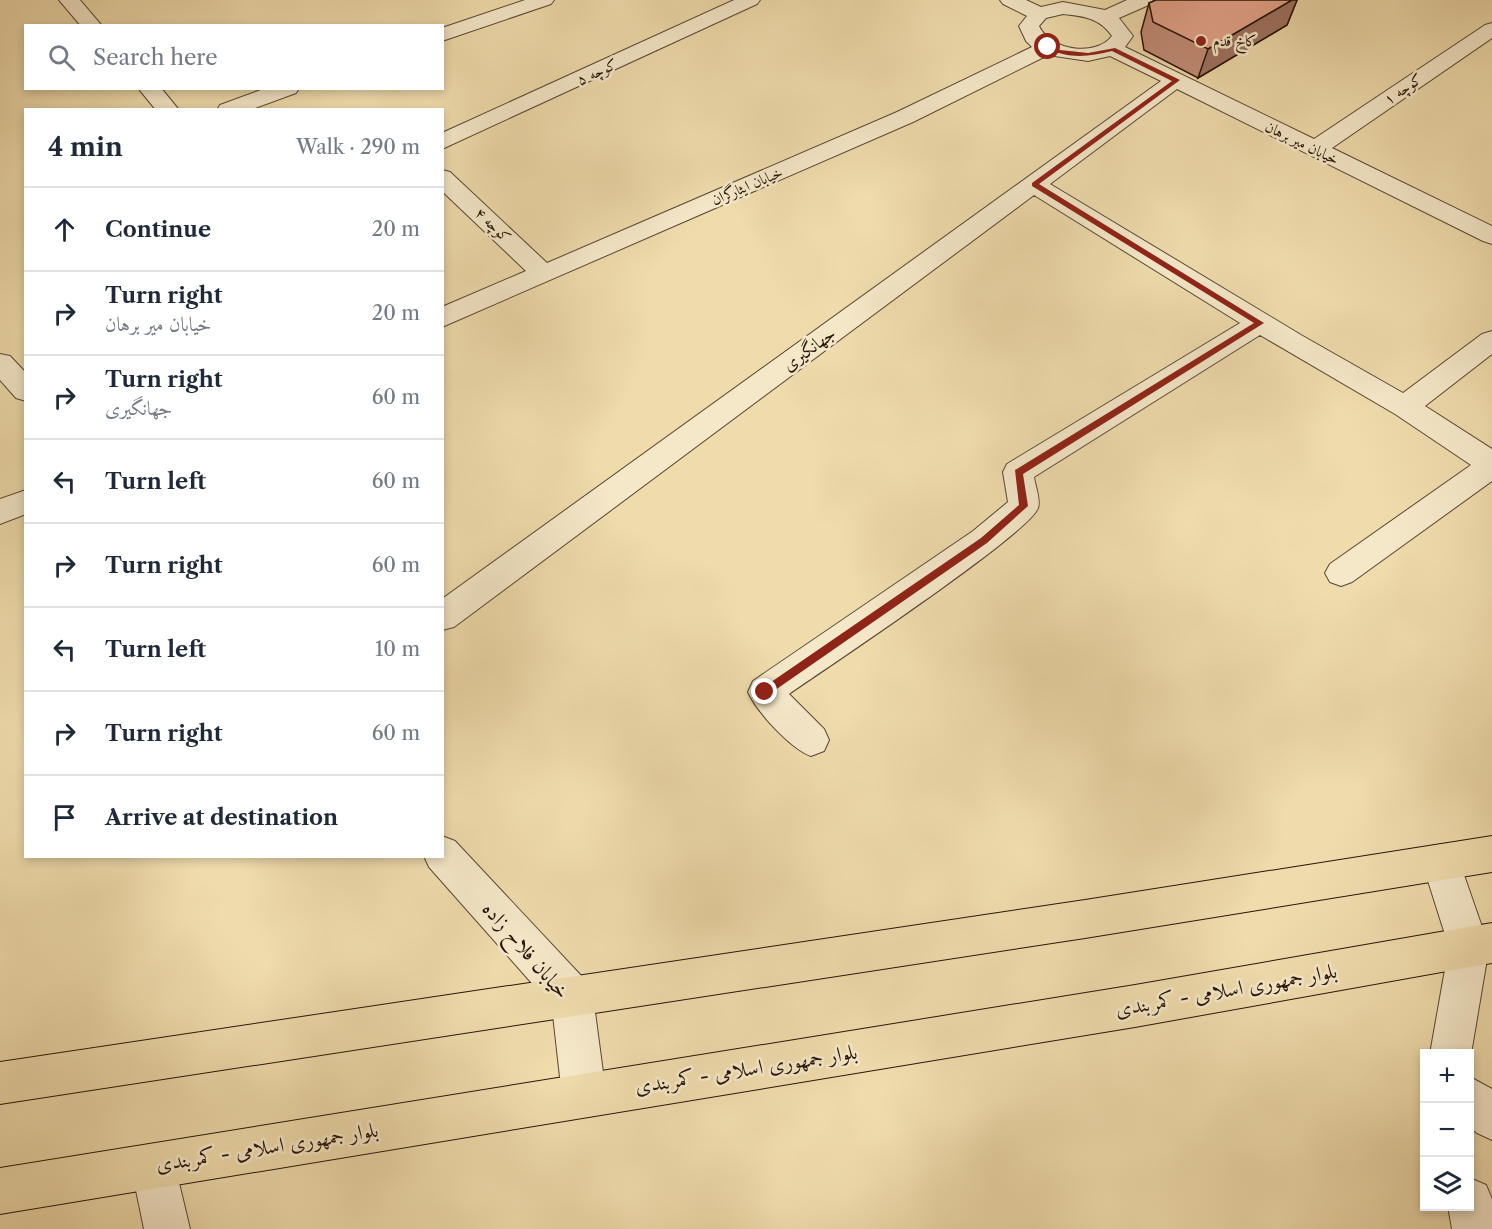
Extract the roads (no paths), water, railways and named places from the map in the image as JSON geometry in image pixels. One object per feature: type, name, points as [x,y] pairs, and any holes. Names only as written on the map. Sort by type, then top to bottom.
[{"type":"main road","points":[[0,1083],[1492,854]]},
{"type":"main road","name":"بلوار جمهوری اسلامی - کمربندی","points":[[0,1191],[1111,1010],[1481,945]]},
{"type":"street","points":[[69,0],[90,24]]},
{"type":"street","points":[[444,34],[544,0]]},
{"type":"street","name":"کوچه ۵","points":[[444,141],[750,0]]},
{"type":"street","points":[[1010,0],[1039,14]]},
{"type":"street","points":[[1105,18],[1143,0]]},
{"type":"street","points":[[1064,8],[1092,11],[1105,18],[1114,22],[1122,36],[1113,49],[1088,55],[1059,52],[1048,47],[1036,41],[1029,26],[1039,14],[1064,8]]},
{"type":"street","name":"کوچه ۱","points":[[1315,149],[1492,29]]},
{"type":"street","name":"خیابان ایثارگران","points":[[444,317],[905,117],[1048,47]]},
{"type":"street","name":"خیابان میر برهان","points":[[1113,49],[1492,236]]},
{"type":"street","name":"جهانگیری","points":[[444,616],[1176,80]]},
{"type":"street","points":[[151,90],[166,108]]},
{"type":"street","points":[[233,108],[283,90]]},
{"type":"street","name":"کوچه ۴","points":[[444,179],[544,274]]},
{"type":"street","points":[[1034,184],[1260,323],[1405,407],[1492,465],[1341,573]]},
{"type":"street","points":[[811,740],[765,692],[984,540],[1024,506],[1018,472],[1260,323]]},
{"type":"street","points":[[1405,407],[1492,340]]},
{"type":"street","points":[[0,363],[24,389]]},
{"type":"street","points":[[0,512],[24,502]]},
{"type":"street","name":"خیابان فلاح زاده","points":[[444,856],[572,997],[584,1095]]},
{"type":"street","points":[[1441,862],[1481,945],[1452,1049]]},
{"type":"street","points":[[1474,1102],[1492,1118]]},
{"type":"street","points":[[153,1166],[167,1229]]},
{"type":"street","points":[[1472,1211],[1475,1229]]},
{"type":"place","name":"کاخ قدم","points":[[1201,41]]}]
